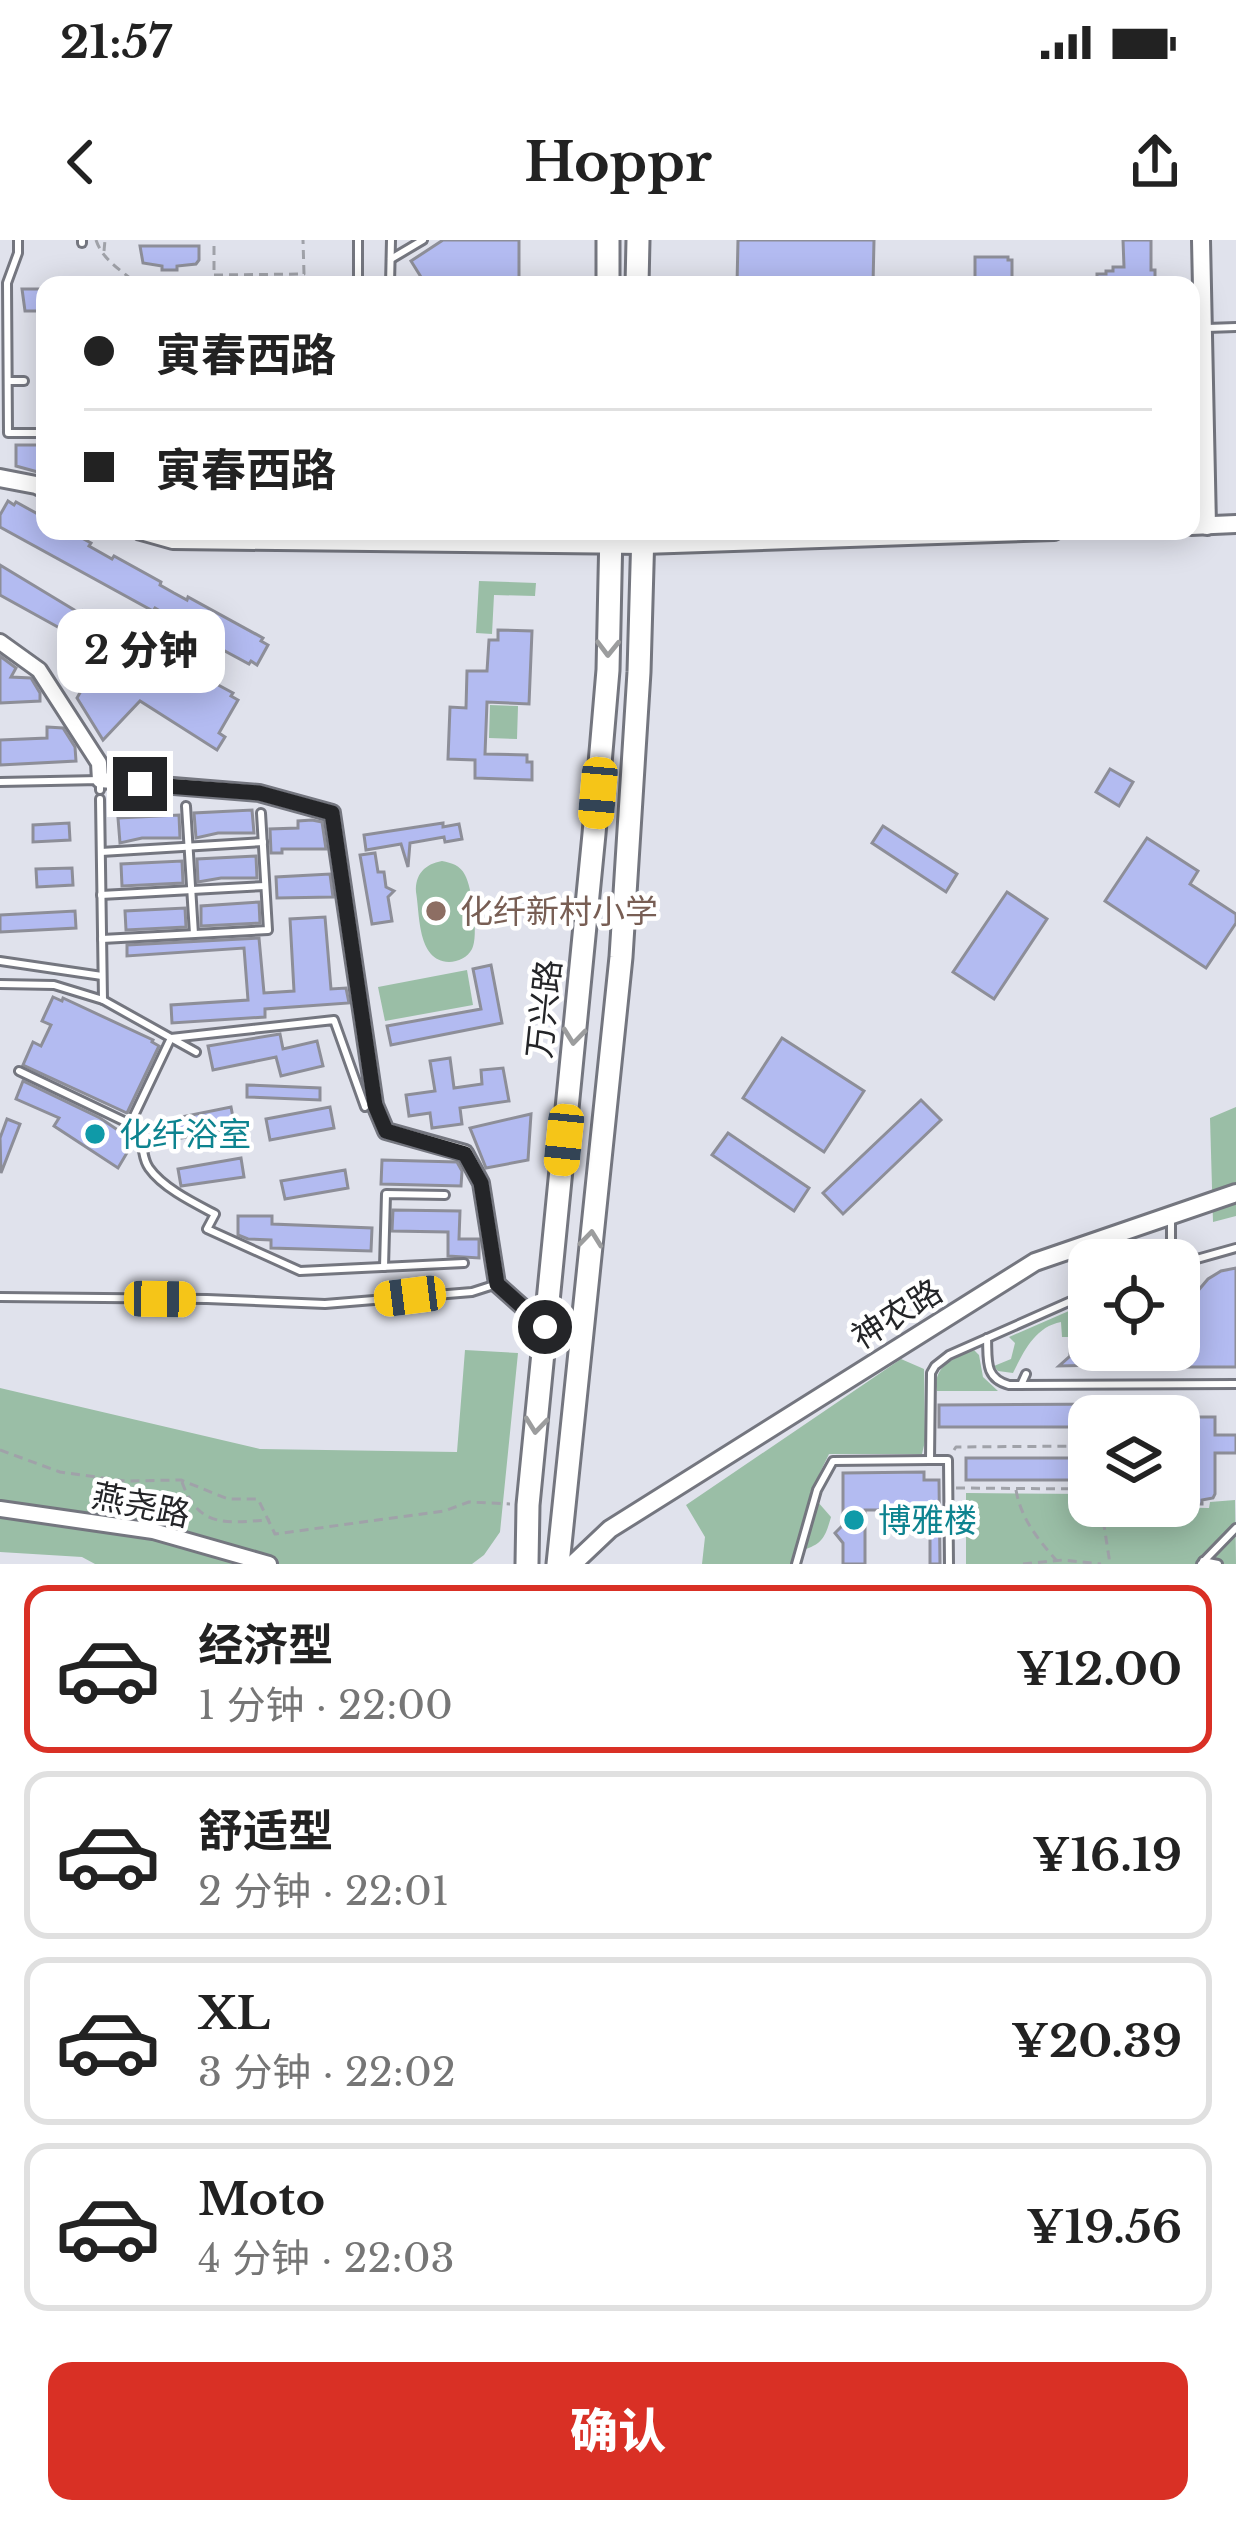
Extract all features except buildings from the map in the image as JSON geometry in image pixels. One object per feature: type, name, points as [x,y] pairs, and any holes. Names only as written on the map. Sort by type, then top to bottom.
[{"type":"main road","points":[[608,240],[608,276]]},
{"type":"main road","points":[[637,276],[638,240]]},
{"type":"main road","name":"万兴路","points":[[524,1562],[608,670],[611,540]]},
{"type":"main road","points":[[563,1563],[621,957],[643,540]]},
{"type":"street","points":[[1200,476],[1201,240]]},
{"type":"street","points":[[0,478],[36,485]]},
{"type":"street","points":[[1200,526],[1236,524]]},
{"type":"street","points":[[0,642],[39,670],[99,763],[100,790],[259,793],[332,813],[375,1105],[386,1131],[465,1154],[481,1183],[497,1284],[545,1327]]},
{"type":"street","name":"神农路","points":[[563,1563],[1035,1262],[1236,1192]]},
{"type":"street","name":"燕尧路","points":[[0,1508],[153,1531],[269,1564]]},
{"type":"street","points":[[524,1562],[563,1563]]},
{"type":"lane","points":[[18,240],[8,283],[8,433],[36,433]]},
{"type":"lane","points":[[358,240],[358,276]]},
{"type":"lane","points":[[391,259],[423,240]]},
{"type":"lane","points":[[390,276],[393,242]]},
{"type":"lane","points":[[1203,328],[1236,327]]},
{"type":"lane","points":[[8,381],[24,381]]},
{"type":"lane","points":[[0,782],[100,790],[103,1000]]},
{"type":"lane","points":[[186,806],[194,934]]},
{"type":"lane","points":[[102,939],[268,929],[261,813]]},
{"type":"lane","points":[[100,852],[263,842]]},
{"type":"lane","points":[[101,895],[265,886]]},
{"type":"lane","points":[[0,961],[102,976]]},
{"type":"lane","points":[[0,984],[54,985],[103,1000],[196,1052]]},
{"type":"lane","points":[[171,1038],[334,1020],[365,1106]]},
{"type":"lane","points":[[130,1124],[171,1038]]},
{"type":"lane","points":[[19,1071],[141,1129],[149,1168],[180,1195],[215,1214],[207,1229],[300,1271],[464,1263]]},
{"type":"lane","points":[[384,1267],[386,1194],[445,1195]]},
{"type":"lane","points":[[1171,1215],[1173,1239]]},
{"type":"lane","points":[[1200,1256],[1236,1248]]},
{"type":"lane","points":[[0,1297],[325,1304],[472,1292],[497,1284]]},
{"type":"lane","points":[[930,1460],[931,1373],[935,1366],[1068,1302]]},
{"type":"lane","points":[[987,1338],[988,1370],[996,1382],[1236,1384]]},
{"type":"lane","points":[[1021,1385],[1026,1374]]},
{"type":"lane","points":[[796,1564],[817,1490],[833,1461],[930,1460],[948,1460],[949,1564]]},
{"type":"lane","points":[[1202,1563],[1236,1528]]},
{"type":"lane","points":[[1202,1563],[1217,1564]]},
{"type":"path","points":[[96,240],[111,263],[127,276]]},
{"type":"path","points":[[104,253],[105,240]]},
{"type":"path","points":[[214,240],[214,275],[304,274],[303,240]]},
{"type":"path","points":[[948,1460],[956,1447],[1068,1446]]},
{"type":"path","points":[[0,1450],[60,1472],[125,1481],[182,1480],[228,1499],[258,1499],[275,1534],[444,1511],[469,1502],[528,1505]]},
{"type":"path","points":[[182,1480],[199,1512],[213,1520],[270,1520]]},
{"type":"path","points":[[948,1488],[1068,1489]]},
{"type":"path","points":[[1016,1488],[1029,1527],[1056,1560]]},
{"type":"path","points":[[1104,1527],[1110,1564]]},
{"type":"path","points":[[1023,1564],[1056,1560],[1101,1564]]},
{"type":"green space","points":[[479,581],[536,583],[535,596],[494,595],[492,634],[476,633]]},
{"type":"green space","points":[[490,705],[518,706],[517,739],[489,738]]},
{"type":"green space","points":[[442,861],[463,872],[474,912],[472,949],[452,962],[439,960],[426,945],[416,892],[422,871]]},
{"type":"green space","points":[[467,970],[473,1005],[385,1021],[378,987]]},
{"type":"green space","points":[[1236,1107],[1236,1216],[1213,1222],[1210,1118]]},
{"type":"green space","points":[[1068,1311],[1068,1337],[1062,1337],[1061,1322],[1044,1329],[1031,1341],[1013,1373],[994,1366],[1011,1359],[1015,1343],[1009,1337]]},
{"type":"green space","points":[[465,1350],[518,1353],[500,1532],[472,1564],[95,1564],[82,1557],[0,1552],[0,1388],[260,1449],[457,1452]]},
{"type":"green space","points":[[974,1350],[983,1377],[998,1391],[937,1391],[941,1370]]},
{"type":"green space","points":[[901,1359],[924,1369],[922,1454],[829,1454],[810,1493],[831,1517],[823,1537],[806,1549],[800,1564],[702,1564],[705,1537],[686,1505]]},
{"type":"green space","points":[[966,1493],[1068,1494],[1068,1527],[1200,1527],[1200,1508],[1235,1500],[1236,1564],[966,1564]]},
{"type":"place","name":"化纤新村小学","points":[[436,911]]},
{"type":"place","name":"化纤浴室","points":[[95,1134]]},
{"type":"place","name":"博雅楼","points":[[854,1520]]},
{"type":"route","points":[[140,784],[259,793],[332,813],[375,1105],[386,1131],[465,1154],[481,1183],[497,1284],[545,1327]]}]
